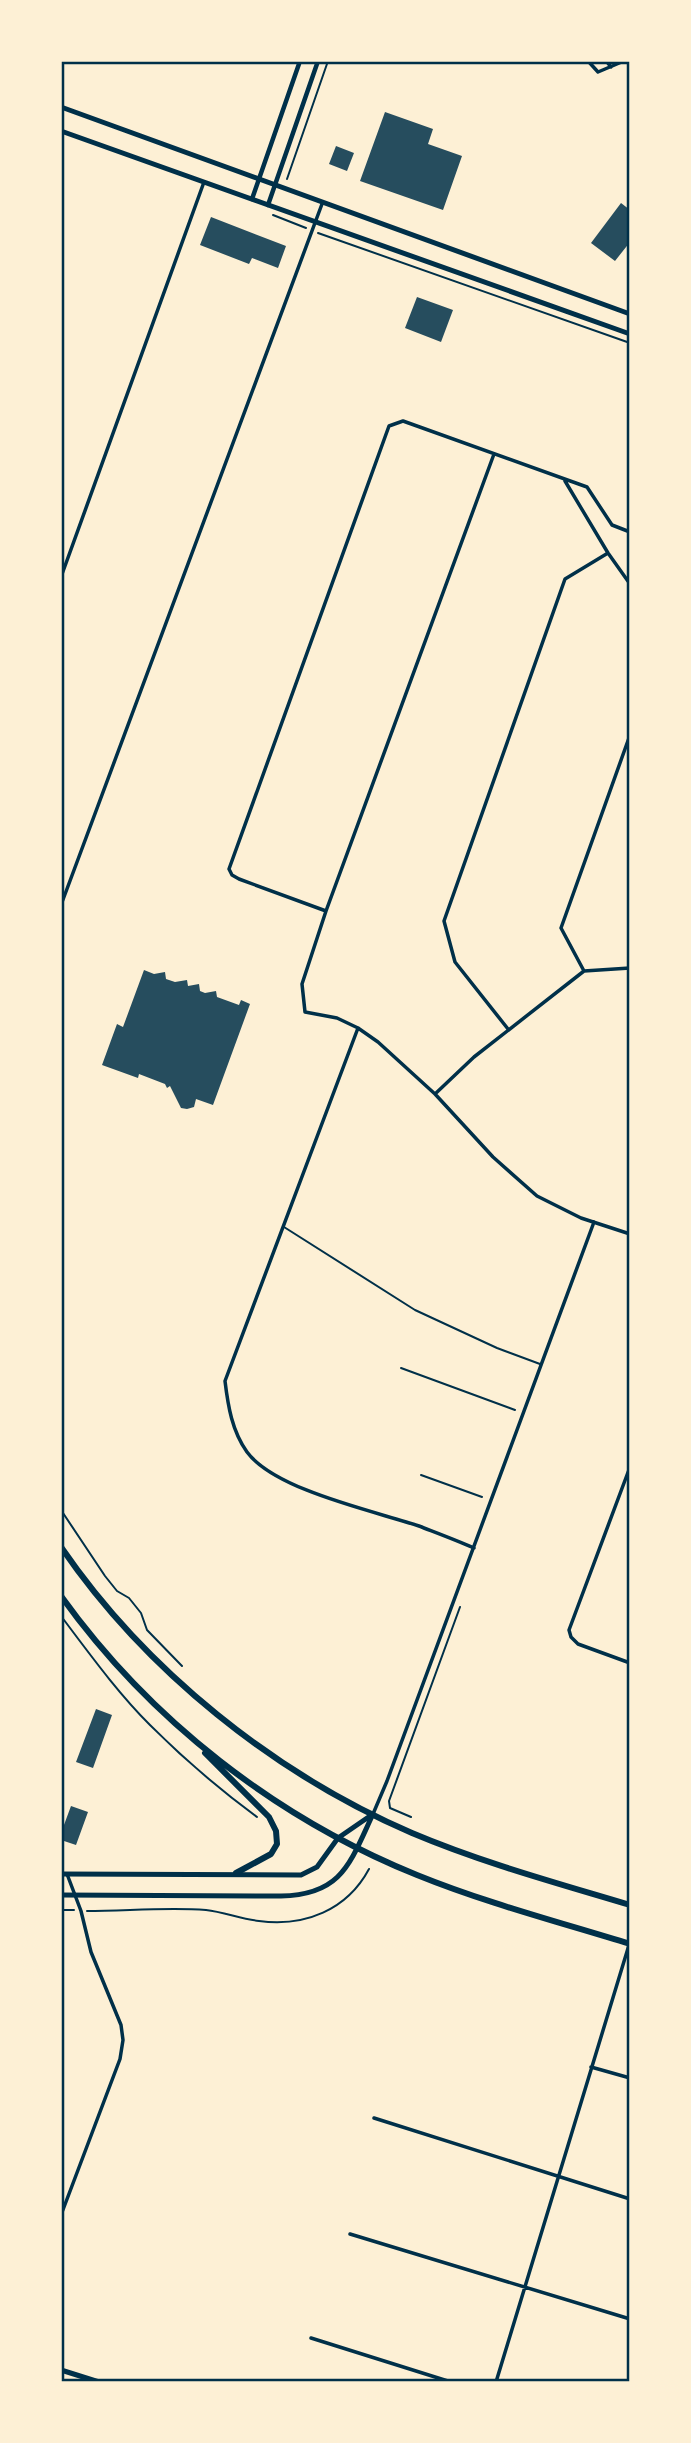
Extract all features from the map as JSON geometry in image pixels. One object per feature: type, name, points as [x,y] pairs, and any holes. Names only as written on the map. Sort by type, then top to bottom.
[{"type":"main road","points":[[61,107],[630,314]]},
{"type":"main road","points":[[61,131],[630,334]]},
{"type":"main road","points":[[61,1547],[108,1607],[180,1681],[254,1741],[328,1790],[373,1814],[465,1854],[630,1905]]},
{"type":"main road","points":[[61,1596],[116,1663],[269,1817],[275,1827],[278,1841],[271,1854],[236,1873]]},
{"type":"main road","points":[[171,1719],[244,1779],[357,1848],[397,1867],[453,1888],[630,1944]]},
{"type":"main road","points":[[64,1873],[305,1874],[317,1867],[338,1838],[373,1814]]},
{"type":"main road","points":[[61,1895],[306,1895],[333,1882],[357,1848],[373,1814]]},
{"type":"main road","points":[[61,2370],[99,2382]]},
{"type":"street","points":[[252,200],[300,61]]},
{"type":"street","points":[[268,205],[318,61]]},
{"type":"street","points":[[588,61],[598,72],[624,61]]},
{"type":"street","points":[[606,61],[611,67]]},
{"type":"street","points":[[61,577],[204,182]]},
{"type":"street","points":[[61,905],[323,204]]},
{"type":"street","points":[[326,911],[239,879],[232,875],[229,869],[390,426],[397,422],[408,423],[587,487],[612,525],[630,532]]},
{"type":"street","points":[[494,454],[326,911],[302,984],[305,1012],[337,1018],[378,1042],[435,1094],[493,1157],[537,1196],[594,1222],[630,1234]]},
{"type":"street","points":[[564,480],[630,584]]},
{"type":"street","points":[[508,1029],[455,962],[444,921],[565,579],[608,553]]},
{"type":"street","points":[[584,971],[561,928],[630,735]]},
{"type":"street","points":[[435,1094],[474,1056],[584,971],[630,968]]},
{"type":"street","points":[[358,1028],[225,1381],[229,1417],[247,1453],[271,1474],[361,1511],[417,1526],[474,1548]]},
{"type":"street","points":[[373,1814],[594,1222]]},
{"type":"street","points":[[630,1467],[569,1630],[570,1637],[578,1644],[630,1663]]},
{"type":"street","points":[[61,2215],[120,2059],[123,2040],[121,2025],[91,1952],[75,1895],[64,1873]]},
{"type":"street","points":[[496,2382],[630,1944]]},
{"type":"street","points":[[592,2067],[630,2078]]},
{"type":"street","points":[[374,2118],[630,2199]]},
{"type":"street","points":[[349,2234],[630,2319]]},
{"type":"street","points":[[311,2338],[451,2382]]},
{"type":"lane","points":[[283,1226],[415,1310],[497,1348],[541,1364]]},
{"type":"path","points":[[286,179],[328,61]]},
{"type":"path","points":[[273,214],[272,216],[304,228]]},
{"type":"path","points":[[319,233],[630,343]]},
{"type":"path","points":[[401,1368],[515,1410]]},
{"type":"path","points":[[421,1475],[482,1497]]},
{"type":"path","points":[[61,1510],[105,1576],[117,1591],[129,1598],[141,1613],[147,1630],[182,1666]]},
{"type":"path","points":[[411,1817],[390,1808],[389,1801],[460,1609]]},
{"type":"path","points":[[61,1616],[94,1661],[149,1724],[197,1770],[264,1822]]},
{"type":"path","points":[[96,1911],[201,1910],[259,1921],[296,1921],[319,1915],[352,1894],[369,1869]]},
{"type":"building","points":[[385,112],[433,129],[428,144],[462,156],[443,210],[360,181]]},
{"type":"building","points":[[336,146],[354,153],[347,171],[329,164]]},
{"type":"building","points":[[621,203],[630,210],[630,242],[615,261],[591,243]]},
{"type":"building","points":[[211,217],[286,246],[278,268],[252,258],[249,264],[200,245]]},
{"type":"building","points":[[417,297],[453,310],[441,342],[405,328]]},
{"type":"building","points":[[144,970],[154,974],[165,972],[166,979],[175,982],[187,980],[188,986],[199,984],[200,991],[205,993],[216,991],[217,997],[239,1005],[241,1000],[250,1004],[213,1105],[196,1099],[194,1107],[181,1108],[170,1086],[167,1088],[165,1084],[139,1074],[138,1078],[102,1065],[117,1024],[123,1027]]},
{"type":"building","points":[[96,1709],[112,1715],[93,1768],[76,1762]]},
{"type":"building","points":[[71,1806],[88,1812],[76,1845],[61,1840]]}]
